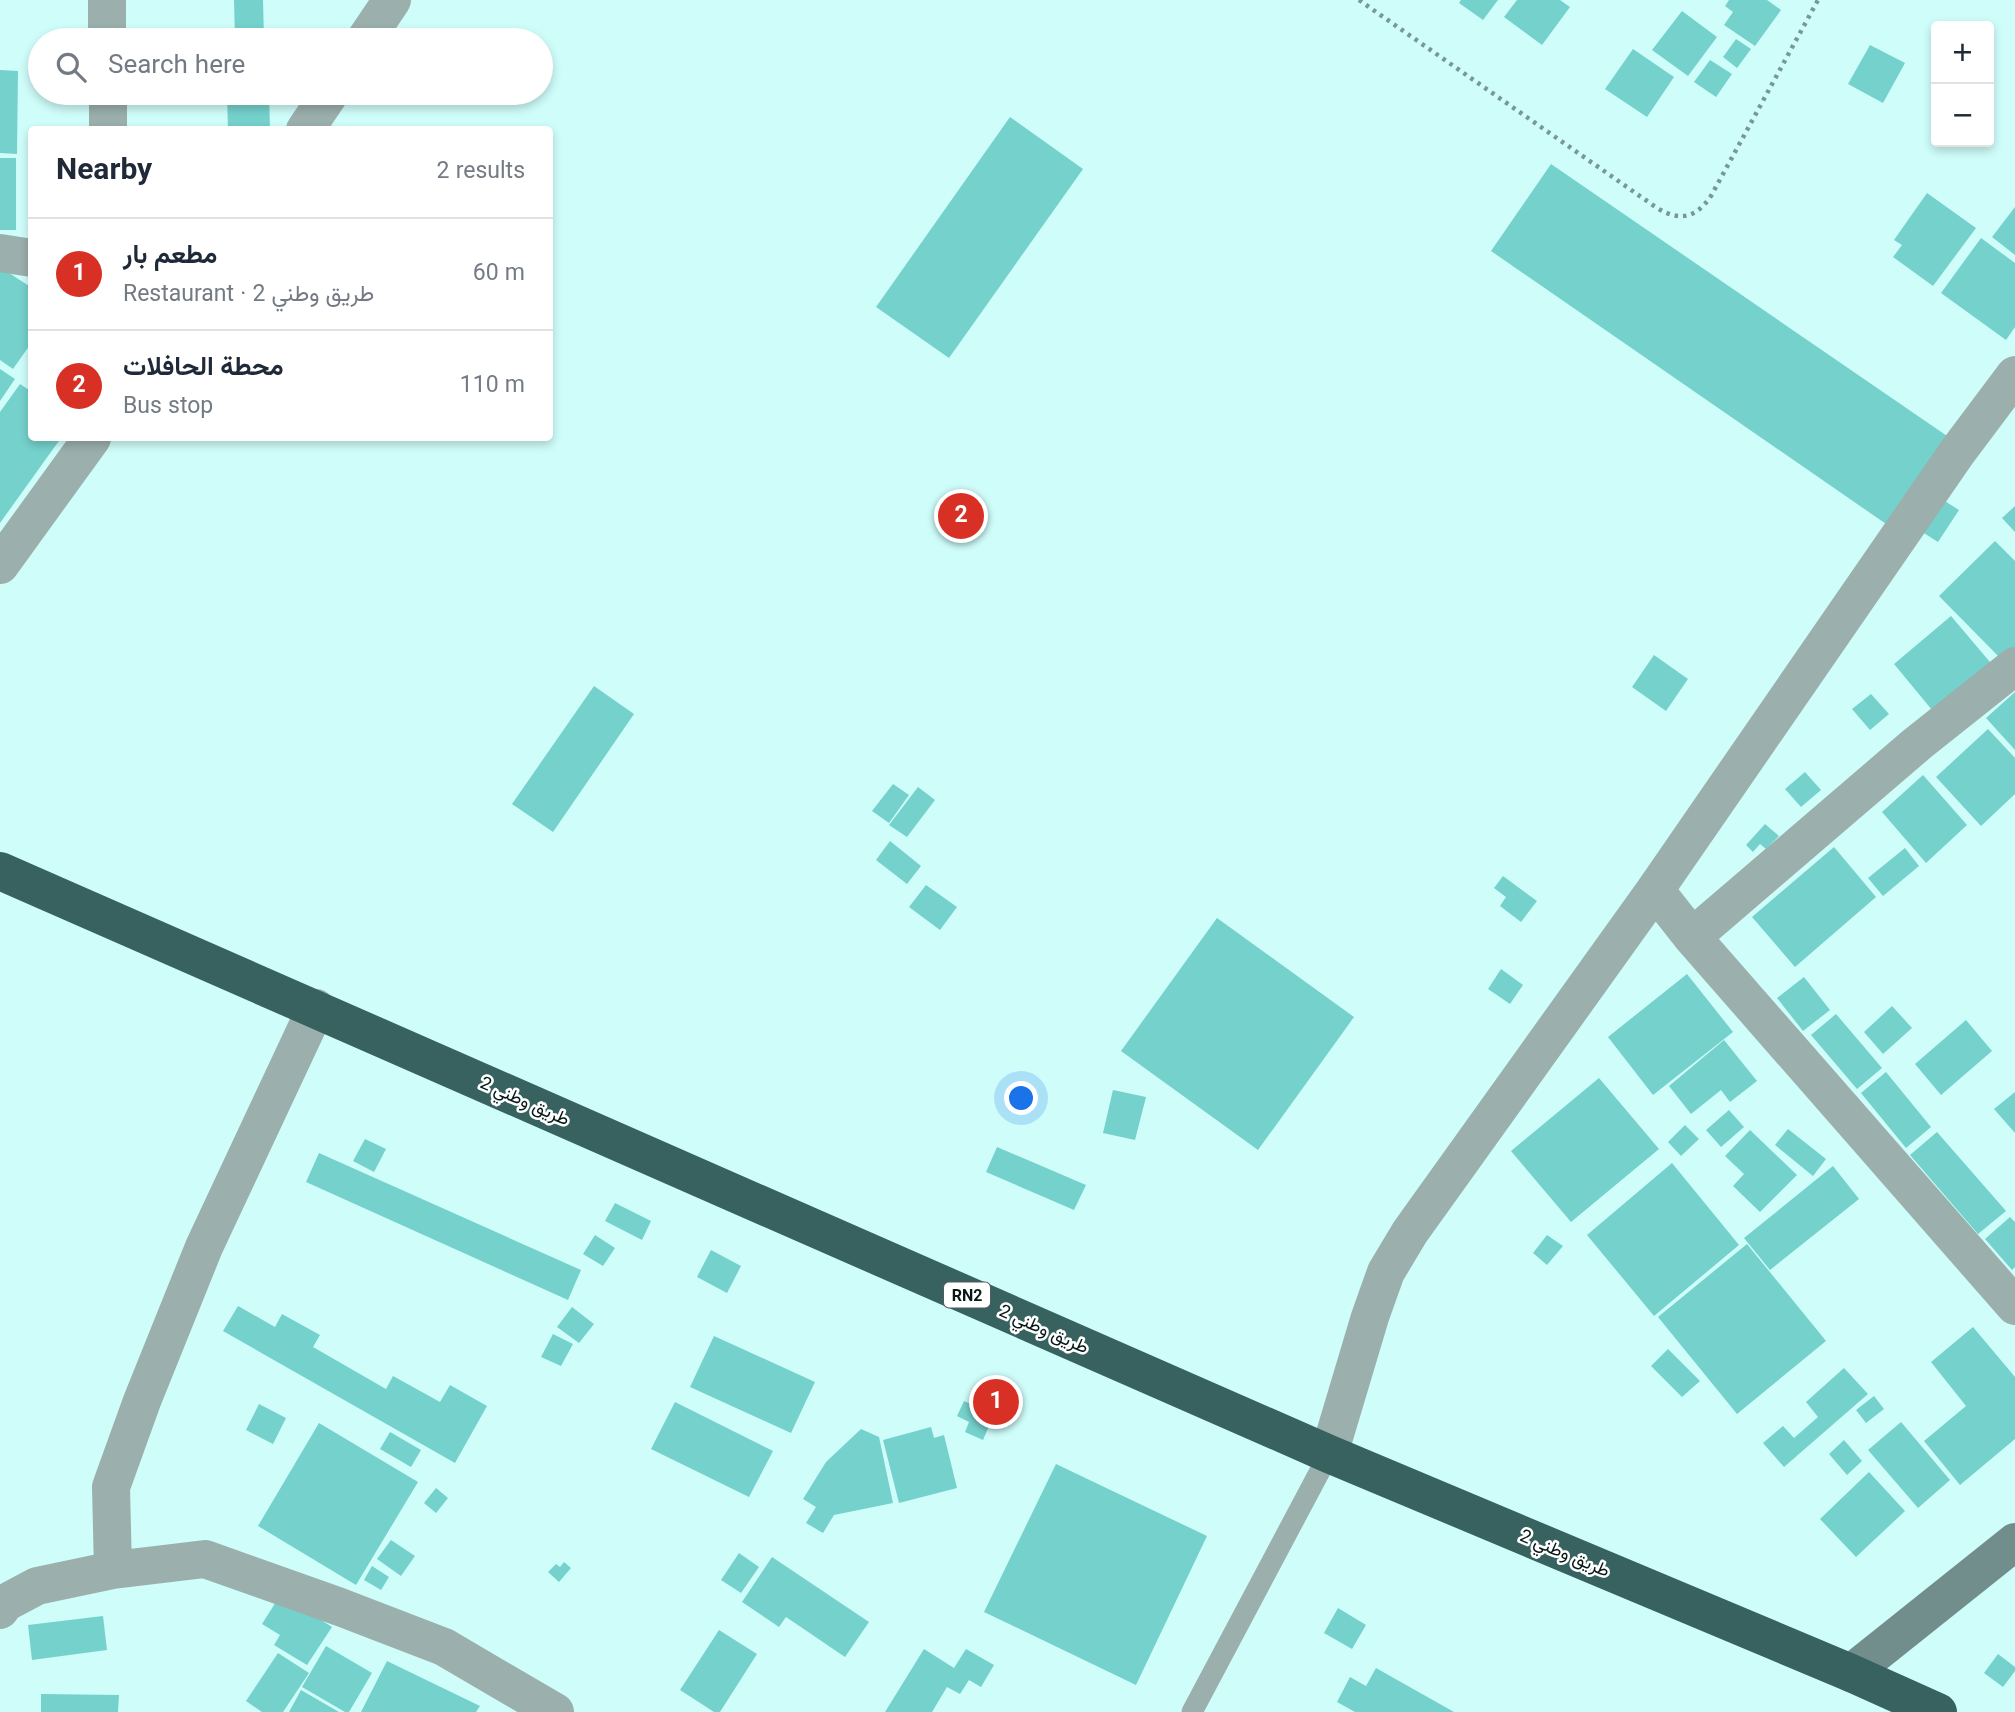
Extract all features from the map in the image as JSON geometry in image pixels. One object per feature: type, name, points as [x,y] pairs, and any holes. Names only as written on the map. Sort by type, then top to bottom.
[{"type":"highway","name":"طريق وطني 2","points":[[0,871],[1329,1454],[1938,1712]]},
{"type":"street","points":[[107,0],[107,28]]},
{"type":"street","points":[[373,28],[393,0]]},
{"type":"street","points":[[108,105],[108,126]]},
{"type":"street","points":[[308,126],[322,105]]},
{"type":"street","points":[[0,253],[28,257]]},
{"type":"street","points":[[1329,1454],[1386,1272],[1410,1232],[1654,890],[1958,451],[2015,375]]},
{"type":"street","points":[[0,565],[90,441]]},
{"type":"street","points":[[1692,937],[1917,744],[2015,666]]},
{"type":"street","points":[[1654,890],[2015,1307]]},
{"type":"street","points":[[113,1570],[111,1487],[142,1401],[204,1247],[316,1009]]},
{"type":"street","points":[[1851,1673],[2015,1542]]},
{"type":"street","points":[[0,1609],[5,1603],[37,1586],[113,1570],[205,1559],[444,1647],[555,1712]]},
{"type":"lane","points":[[1192,1712],[1329,1454]]},
{"type":"path","points":[[1359,0],[1657,208],[1678,217],[1698,211],[1711,197],[1818,0]]},
{"type":"building","points":[[234,0],[263,0],[264,28],[235,28]]},
{"type":"building","points":[[1461,0],[1498,0],[1483,20],[1459,3]]},
{"type":"building","points":[[1517,0],[1560,0],[1570,7],[1542,45],[1504,17]]},
{"type":"building","points":[[1729,0],[1767,0],[1781,10],[1755,46],[1724,25],[1733,12],[1725,6]]},
{"type":"building","points":[[1682,11],[1717,37],[1688,76],[1652,50]]},
{"type":"building","points":[[1736,39],[1751,49],[1737,68],[1723,57]]},
{"type":"building","points":[[1870,45],[1905,63],[1883,103],[1848,84]]},
{"type":"building","points":[[1633,49],[1674,77],[1647,117],[1605,89]]},
{"type":"building","points":[[1710,60],[1732,74],[1716,97],[1694,82]]},
{"type":"building","points":[[0,70],[18,71],[17,154],[0,153]]},
{"type":"building","points":[[227,105],[269,105],[270,126],[228,126]]},
{"type":"building","points":[[1010,117],[1083,169],[949,358],[876,307]]},
{"type":"building","points":[[0,158],[16,158],[16,230],[0,230]]},
{"type":"building","points":[[1551,164],[1950,438],[1889,526],[1491,251]]},
{"type":"building","points":[[1927,193],[1976,228],[1933,286],[1893,257],[1902,245],[1894,240]]},
{"type":"building","points":[[2015,207],[2015,255],[1992,237]]},
{"type":"building","points":[[1981,238],[2015,263],[2015,327],[2006,340],[1941,293]]},
{"type":"building","points":[[0,267],[28,285],[28,348],[13,369],[0,360]]},
{"type":"building","points":[[0,369],[15,379],[0,401]]},
{"type":"building","points":[[20,384],[28,389],[28,441],[59,441],[0,523],[0,412]]},
{"type":"building","points":[[1940,498],[1959,510],[1938,542],[1919,530]]},
{"type":"building","points":[[2015,506],[2015,532],[2002,518]]},
{"type":"building","points":[[1995,541],[2015,561],[2015,656],[2007,665],[1939,596]]},
{"type":"building","points":[[1951,616],[1995,668],[1937,716],[1894,664]]},
{"type":"building","points":[[1654,655],[1688,679],[1666,711],[1632,687]]},
{"type":"building","points":[[594,686],[634,714],[553,832],[512,804]]},
{"type":"building","points":[[2015,692],[2015,750],[1986,718]]},
{"type":"building","points":[[1871,694],[1889,714],[1870,730],[1852,709]]},
{"type":"building","points":[[1988,729],[2015,758],[2015,794],[1981,826],[1936,777]]},
{"type":"building","points":[[1805,772],[1821,790],[1801,807],[1785,789]]},
{"type":"building","points":[[1923,775],[1967,825],[1926,863],[1882,812]]},
{"type":"building","points":[[893,784],[909,795],[889,823],[872,811]]},
{"type":"building","points":[[918,787],[935,800],[907,837],[889,825]]},
{"type":"building","points":[[1765,824],[1779,836],[1766,849],[1760,844],[1753,852],[1746,845]]},
{"type":"building","points":[[890,841],[921,866],[907,884],[876,860]]},
{"type":"building","points":[[1834,847],[1876,897],[1795,967],[1752,917]]},
{"type":"building","points":[[1905,848],[1919,866],[1883,896],[1868,878]]},
{"type":"building","points":[[1503,876],[1537,901],[1521,922],[1500,906],[1506,897],[1494,888]]},
{"type":"building","points":[[926,885],[957,907],[940,930],[909,907]]},
{"type":"building","points":[[1217,918],[1354,1017],[1258,1150],[1121,1051]]},
{"type":"building","points":[[1501,969],[1523,985],[1510,1004],[1488,989]]},
{"type":"building","points":[[1687,974],[1733,1032],[1653,1095],[1608,1037]]},
{"type":"building","points":[[1804,977],[1830,1010],[1803,1031],[1777,998]]},
{"type":"building","points":[[1892,1006],[1912,1028],[1883,1054],[1864,1032]]},
{"type":"building","points":[[1836,1014],[1882,1068],[1857,1089],[1811,1035]]},
{"type":"building","points":[[1966,1020],[1992,1051],[1941,1095],[1915,1064]]},
{"type":"building","points":[[1724,1040],[1757,1081],[1730,1102],[1721,1090],[1691,1114],[1669,1086]]},
{"type":"building","points":[[1886,1072],[1931,1127],[1906,1148],[1861,1093]]},
{"type":"building","points":[[1599,1078],[1659,1149],[1571,1222],[1511,1151]]},
{"type":"building","points":[[1113,1090],[1146,1097],[1135,1140],[1103,1133]]},
{"type":"building","points":[[2015,1092],[2015,1133],[1994,1109]]},
{"type":"building","points":[[1729,1110],[1744,1127],[1721,1147],[1706,1130]]},
{"type":"building","points":[[1685,1125],[1699,1139],[1681,1156],[1668,1142]]},
{"type":"building","points":[[1788,1129],[1826,1159],[1813,1176],[1775,1145]]},
{"type":"building","points":[[1750,1130],[1797,1175],[1760,1212],[1733,1186],[1744,1174],[1725,1156]]},
{"type":"building","points":[[1937,1132],[2006,1211],[1978,1234],[1910,1155]]},
{"type":"building","points":[[365,1139],[386,1149],[374,1172],[353,1161]]},
{"type":"building","points":[[997,1147],[1086,1185],[1074,1210],[986,1172]]},
{"type":"building","points":[[319,1153],[581,1270],[568,1300],[306,1182]]},
{"type":"building","points":[[1672,1163],[1739,1245],[1654,1316],[1587,1235]]},
{"type":"building","points":[[1833,1166],[1859,1199],[1770,1270],[1744,1238]]},
{"type":"building","points":[[615,1203],[651,1221],[642,1240],[605,1221]]},
{"type":"building","points":[[2010,1217],[2015,1222],[2015,1267],[2012,1270],[1985,1239]]},
{"type":"building","points":[[595,1235],[615,1248],[603,1266],[583,1254]]},
{"type":"building","points":[[1547,1235],[1563,1246],[1547,1265],[1533,1253]]},
{"type":"building","points":[[1747,1244],[1826,1341],[1737,1414],[1658,1317]]},
{"type":"building","points":[[711,1250],[741,1266],[727,1293],[697,1277]]},
{"type":"building","points":[[238,1306],[275,1327],[282,1314],[320,1335],[313,1347],[386,1389],[393,1376],[440,1402],[450,1385],[487,1406],[455,1463],[223,1331]]},
{"type":"building","points":[[572,1307],[594,1324],[579,1343],[557,1327]]},
{"type":"building","points":[[1973,1327],[2015,1377],[2015,1439],[1960,1485],[1924,1441],[1966,1406],[1931,1362]]},
{"type":"building","points":[[553,1334],[573,1344],[561,1366],[541,1357]]},
{"type":"building","points":[[714,1336],[815,1382],[791,1433],[690,1387]]},
{"type":"building","points":[[1668,1349],[1700,1381],[1682,1397],[1651,1366]]},
{"type":"building","points":[[1844,1368],[1868,1394],[1784,1467],[1763,1443],[1783,1426],[1794,1438],[1818,1417],[1806,1402]]},
{"type":"building","points":[[1874,1396],[1884,1409],[1866,1423],[1856,1410]]},
{"type":"building","points":[[964,1401],[994,1414],[983,1440],[965,1432],[969,1422],[957,1416]]},
{"type":"building","points":[[675,1402],[773,1451],[749,1497],[651,1449]]},
{"type":"building","points":[[259,1404],[286,1418],[273,1444],[246,1430]]},
{"type":"building","points":[[1901,1422],[1950,1480],[1918,1508],[1868,1450]]},
{"type":"building","points":[[319,1423],[418,1482],[356,1585],[258,1526]]},
{"type":"building","points":[[931,1427],[934,1438],[944,1435],[957,1488],[899,1503],[883,1440]]},
{"type":"building","points":[[861,1429],[879,1437],[893,1503],[834,1515],[823,1533],[806,1523],[816,1507],[803,1499],[826,1462]]},
{"type":"building","points":[[390,1432],[421,1450],[411,1467],[380,1449]]},
{"type":"building","points":[[1844,1440],[1862,1461],[1847,1475],[1829,1454]]},
{"type":"building","points":[[1056,1464],[1207,1536],[1136,1685],[984,1612]]},
{"type":"building","points":[[1869,1472],[1905,1511],[1856,1557],[1820,1519]]},
{"type":"building","points":[[436,1488],[448,1498],[436,1513],[424,1503]]},
{"type":"building","points":[[391,1540],[415,1556],[401,1576],[377,1559]]},
{"type":"building","points":[[739,1553],[759,1567],[741,1593],[721,1580]]},
{"type":"building","points":[[772,1557],[869,1622],[845,1657],[786,1617],[779,1627],[742,1602]]},
{"type":"building","points":[[564,1562],[571,1568],[559,1582],[548,1572],[556,1564],[560,1567]]},
{"type":"building","points":[[372,1566],[389,1577],[381,1590],[364,1580]]},
{"type":"building","points":[[281,1594],[332,1627],[307,1665],[274,1645],[280,1635],[262,1624]]},
{"type":"building","points":[[1338,1608],[1366,1625],[1352,1649],[1324,1633]]},
{"type":"building","points":[[103,1616],[107,1650],[32,1660],[28,1625]]},
{"type":"building","points":[[719,1630],[757,1654],[720,1712],[714,1712],[680,1690]]},
{"type":"building","points":[[326,1646],[372,1673],[349,1712],[302,1687]]},
{"type":"building","points":[[924,1649],[954,1668],[966,1649],[994,1665],[981,1687],[969,1680],[960,1694],[947,1687],[932,1712],[885,1712]]},
{"type":"building","points":[[278,1653],[309,1673],[283,1712],[262,1712],[246,1701]]},
{"type":"building","points":[[1998,1654],[2015,1667],[2003,1687],[1984,1673]]},
{"type":"building","points":[[387,1661],[480,1706],[476,1712],[361,1712]]},
{"type":"building","points":[[1376,1668],[1454,1712],[1355,1712],[1337,1702],[1350,1677],[1366,1686]]},
{"type":"building","points":[[301,1690],[339,1712],[289,1712]]},
{"type":"building","points":[[41,1694],[119,1695],[118,1712],[41,1712]]},
{"type":"place","name":"محطة الحافلات","points":[[961,516]]},
{"type":"place","name":"مطعم بار","points":[[996,1402]]}]
